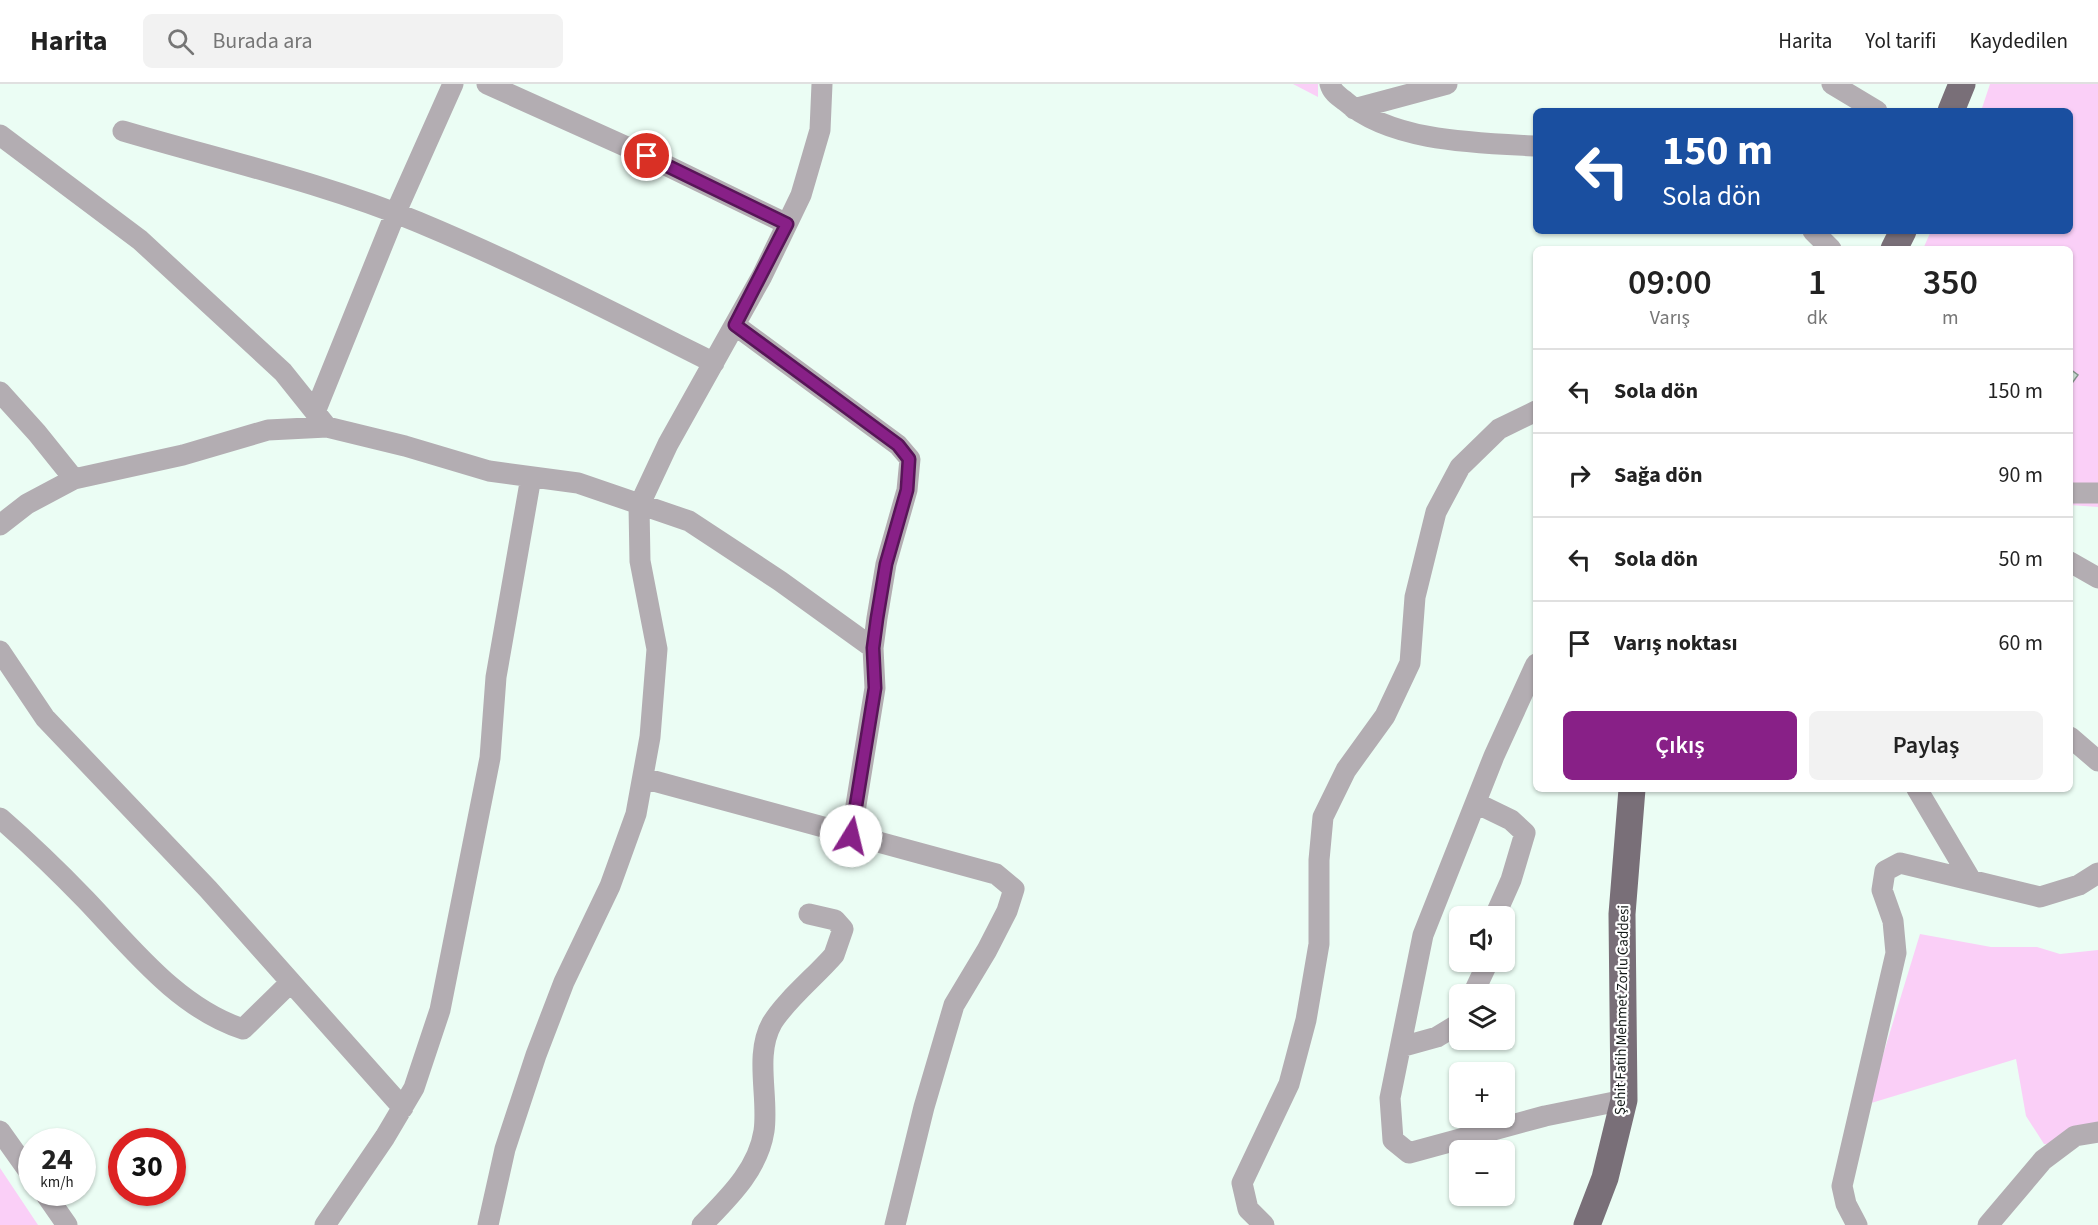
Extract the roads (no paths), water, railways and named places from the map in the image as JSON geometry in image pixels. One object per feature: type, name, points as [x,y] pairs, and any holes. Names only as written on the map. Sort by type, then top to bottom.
[{"type":"main road","points":[[1952,108],[1962,84]]},
{"type":"main road","name":"Şehit Fatih Mehmet Zorlu Caddesi","points":[[1587,1225],[1605,1178],[1624,1100],[1622,914],[1632,792]]},
{"type":"street","points":[[321,420],[395,214],[453,84]]},
{"type":"street","points":[[487,84],[647,156],[787,224]]},
{"type":"street","points":[[488,1225],[505,1149],[536,1055],[564,982],[610,886],[636,814],[650,737],[657,649],[640,561],[639,506],[668,444],[735,325],[801,195],[820,129],[822,84]]},
{"type":"street","points":[[1330,84],[1331,89],[1354,109],[1381,122],[1429,137],[1533,146]]},
{"type":"street","points":[[1354,109],[1447,84]]},
{"type":"street","points":[[1833,84],[1872,108]]},
{"type":"street","points":[[123,131],[343,195],[395,214],[585,299],[714,363]]},
{"type":"street","points":[[0,135],[141,240],[283,372],[321,420]]},
{"type":"street","points":[[1816,234],[1828,246]]},
{"type":"street","points":[[735,325],[898,445],[909,459],[907,490],[886,564],[873,648],[875,688],[851,836]]},
{"type":"street","points":[[0,392],[74,479]]},
{"type":"street","points":[[1254,1221],[1248,1209],[1242,1183],[1288,1084],[1306,1020],[1319,944],[1319,860],[1323,817],[1346,770],[1385,716],[1410,663],[1415,597],[1436,512],[1460,467],[1499,429],[1533,412]]},
{"type":"street","points":[[0,525],[27,504],[74,479],[183,455],[268,430],[321,420],[489,471],[578,483],[639,506],[689,521],[780,581],[873,648]]},
{"type":"street","points":[[325,1225],[414,1088],[440,1010],[490,758],[496,677],[531,477]]},
{"type":"street","points":[[2073,493],[2098,493]]},
{"type":"street","points":[[2073,564],[2098,578]]},
{"type":"street","points":[[0,651],[45,718],[208,889],[402,1107]]},
{"type":"street","points":[[1533,671],[1476,803],[1423,935],[1390,1098],[1392,1140],[1408,1153],[1545,1116],[1624,1100]]},
{"type":"street","points":[[2073,739],[2098,760]]},
{"type":"street","points":[[643,778],[996,874],[1014,888],[1007,911],[954,1005],[924,1107],[894,1225]]},
{"type":"street","points":[[1919,792],[1971,880]]},
{"type":"street","points":[[1476,803],[1511,820],[1525,833],[1511,880],[1499,906]]},
{"type":"street","points":[[0,818],[45,858],[159,977],[221,1022],[243,1029],[291,982]]},
{"type":"street","points":[[1857,1225],[1846,1204],[1842,1185],[1896,953],[1893,921],[1882,890],[1886,871],[1900,863],[2040,897],[2079,885],[2098,873]]},
{"type":"street","points":[[702,1225],[739,1185],[755,1162],[764,1131],[763,1058],[773,1023],[834,955],[840,942],[843,929],[836,920],[809,914]]},
{"type":"street","points":[[1401,1047],[1437,1037],[1449,1030]]},
{"type":"street","points":[[0,1131],[18,1156]]},
{"type":"street","points":[[1988,1225],[2043,1160],[2075,1136],[2098,1132]]},
{"type":"street","points":[[54,1206],[67,1225]]}]
